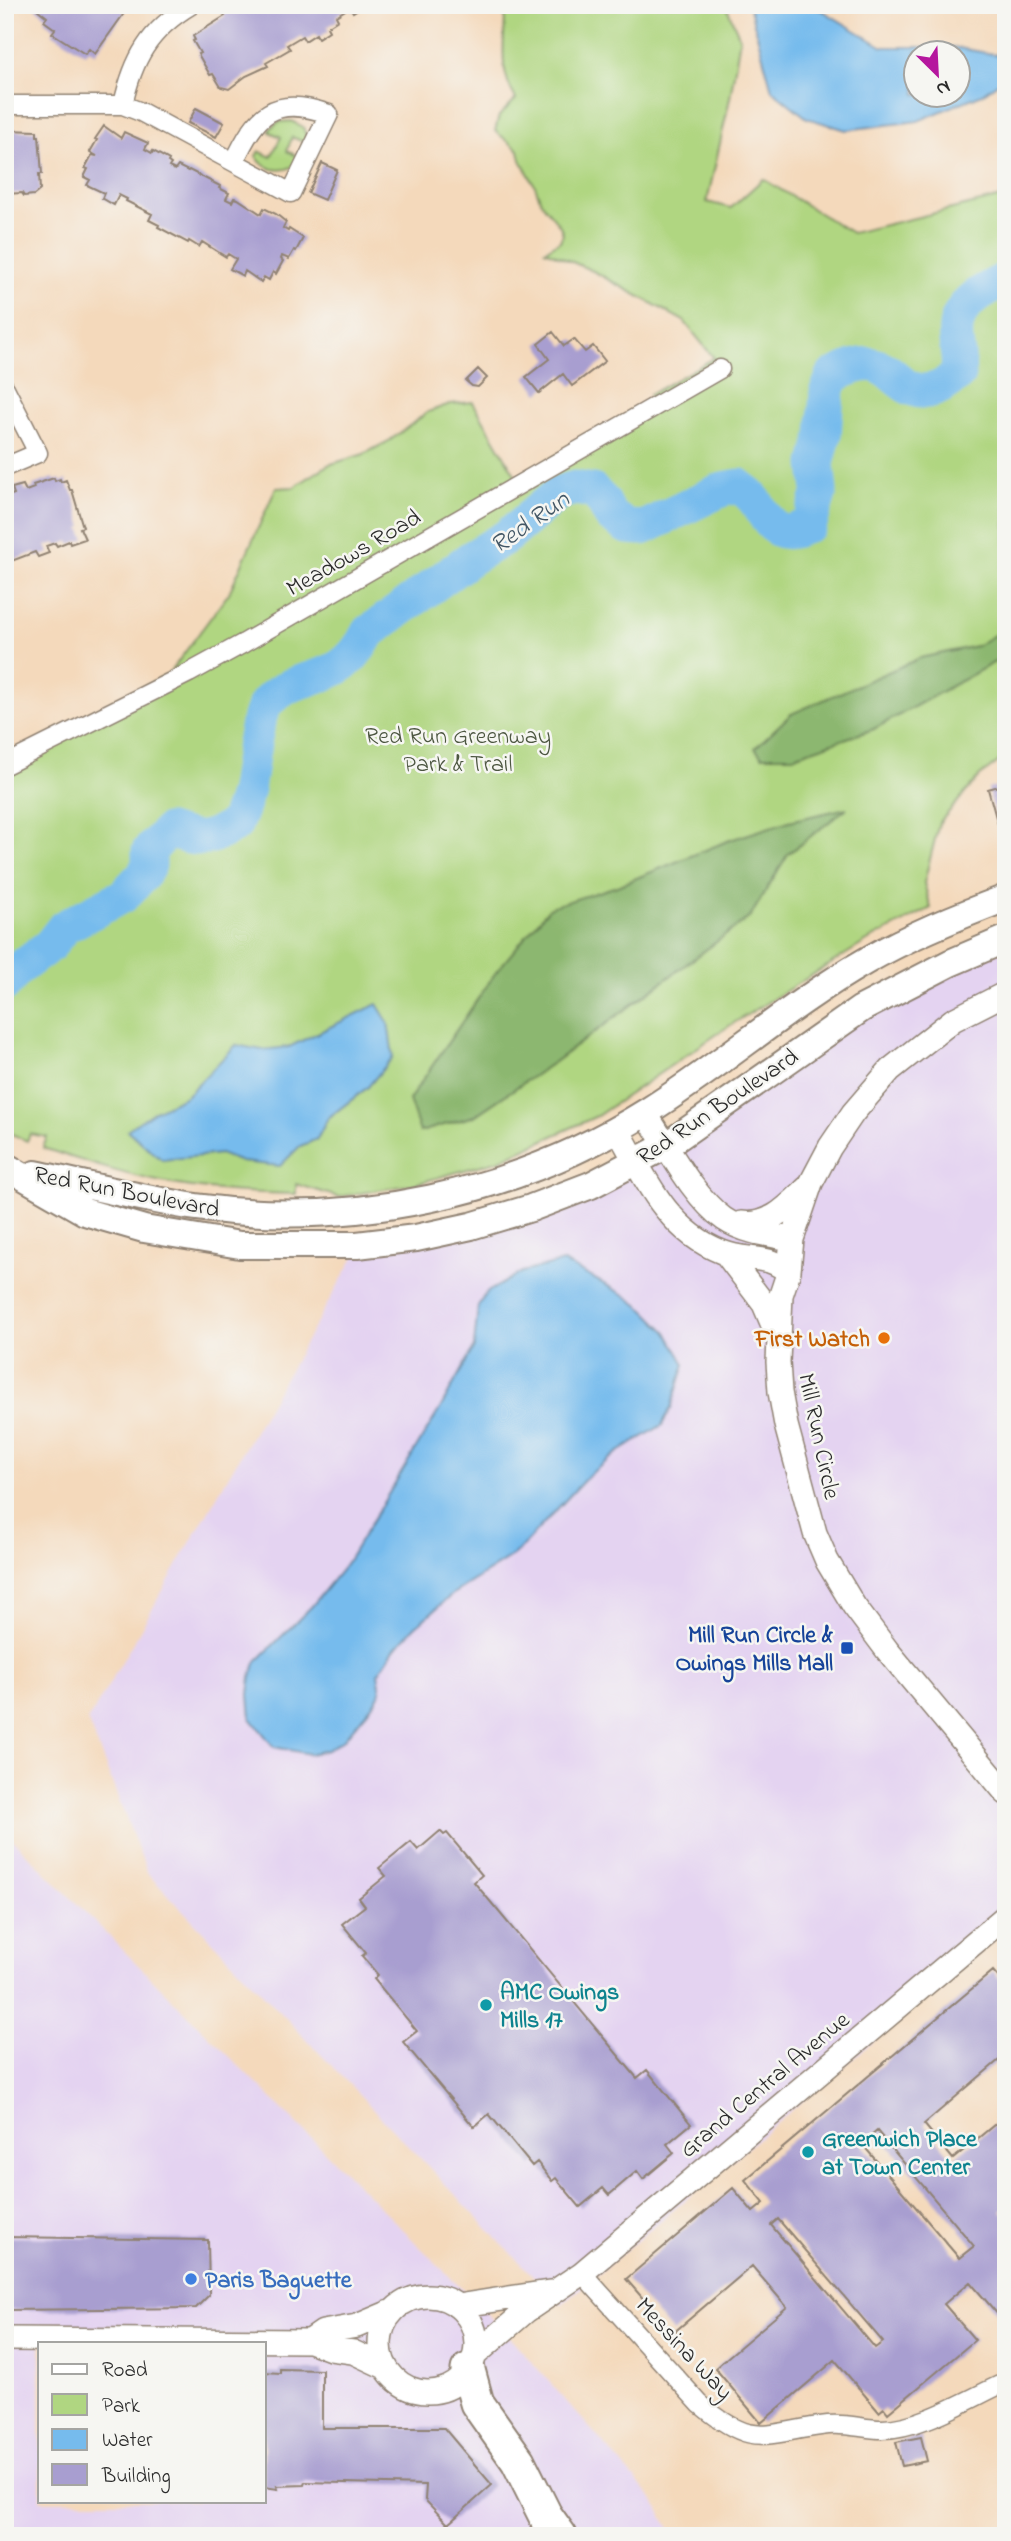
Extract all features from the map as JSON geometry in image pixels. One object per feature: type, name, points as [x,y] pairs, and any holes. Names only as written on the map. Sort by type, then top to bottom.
[{"type":"highway","points":[[472,2363],[477,2403],[518,2461],[545,2515],[560,2536]]},
{"type":"main road","name":"Red Run Boulevard","points":[[8,1167],[197,1207],[247,1212],[354,1210],[410,1202],[479,1186],[573,1151],[645,1113],[816,992],[865,961],[923,931],[1006,898]]},
{"type":"main road","name":"Red Run Boulevard","points":[[8,1167],[85,1212],[144,1229],[240,1245],[357,1245],[416,1238],[471,1226],[531,1208],[591,1185],[636,1161],[667,1144],[861,1009],[950,963],[1006,939]]},
{"type":"street","points":[[123,105],[129,79],[139,55],[153,35],[176,14],[191,5]]},
{"type":"street","points":[[5,106],[123,105],[141,111],[234,162],[291,193],[329,114],[310,107],[290,106],[270,112],[257,120],[234,162]]},
{"type":"street","name":"Meadows Road","points":[[5,765],[244,643],[720,369]]},
{"type":"street","points":[[5,388],[38,453],[5,467]]},
{"type":"street","name":"Mill Run Circle","points":[[1006,993],[953,1020],[890,1070],[853,1113],[830,1147],[811,1183],[792,1239],[789,1271],[781,1295],[778,1339],[780,1392],[786,1425],[815,1533],[827,1561],[854,1606],[887,1650],[1006,1793]]},
{"type":"street","points":[[645,1113],[702,1196],[724,1219],[741,1228],[792,1239]]},
{"type":"street","points":[[617,1128],[653,1193],[673,1220],[692,1237],[726,1254],[768,1261],[789,1271]]},
{"type":"street","points":[[724,1219],[746,1224],[769,1219],[785,1209],[811,1183]]},
{"type":"street","points":[[726,1254],[764,1304],[778,1339]]},
{"type":"street","name":"Grand Central Avenue","points":[[5,2339],[310,2341],[331,2349],[353,2352],[386,2367],[401,2385],[417,2391],[433,2392],[459,2381],[507,2326],[582,2273],[1006,1916]]},
{"type":"street","name":"Messina Way","points":[[582,2273],[700,2404],[739,2431],[760,2436],[833,2424],[881,2429],[900,2427],[921,2421],[1006,2382]]},
{"type":"street","name":"Grand Central Avenue","points":[[310,2341],[323,2332],[358,2326],[418,2296],[434,2295],[457,2305],[555,2291]]},
{"type":"street","points":[[457,2305],[472,2323],[476,2339],[472,2363]]},
{"type":"street","points":[[386,2367],[381,2359],[379,2343],[382,2326],[390,2312]]},
{"type":"shaded area","points":[[1006,948],[1006,1929],[561,2305],[148,1874],[88,1721],[356,1254],[532,1216],[841,1030]]},
{"type":"shaded area","points":[[5,1832],[508,2335],[655,2502],[674,2536],[5,2536]]},
{"type":"green space","name":"Red Run Greenway Park & Trail","points":[[505,5],[726,5],[740,38],[707,202],[731,208],[763,179],[852,233],[1006,196],[1006,756],[980,776],[939,823],[924,883],[931,908],[869,940],[729,1026],[597,1116],[500,1160],[415,1184],[338,1197],[296,1184],[296,1194],[229,1191],[179,1185],[117,1171],[43,1148],[47,1137],[30,1134],[27,1141],[5,1131],[5,759],[168,675],[229,593],[276,488],[294,487],[328,465],[364,454],[389,441],[428,412],[450,404],[473,402],[517,478],[652,401],[649,395],[714,358],[684,321],[593,271],[545,250],[560,241],[563,234],[560,226],[541,202],[519,150],[495,131],[499,116],[516,99],[504,64]],"holes":[[[664,981],[557,1060],[474,1116],[420,1132],[436,1061],[453,1036]],[[392,1047],[368,1087],[328,1118],[317,1139],[300,1146]]]},
{"type":"green space","points":[[291,121],[303,127],[307,138],[306,143],[292,137],[287,151],[301,158],[291,167],[272,169],[260,162],[256,156],[259,151],[271,157],[281,137],[270,132],[270,129],[278,122]]},
{"type":"green space","points":[[1006,628],[1006,656],[874,729],[794,756],[762,756],[755,748],[791,714],[920,658],[976,646]]},
{"type":"green space","points":[[847,808],[788,854],[750,917],[557,1060],[474,1116],[420,1132],[409,1100],[496,972],[550,907],[617,886],[730,840],[789,821]]},
{"type":"water","points":[[749,5],[806,5],[823,11],[883,47],[902,47],[902,108],[949,108],[918,121],[846,130],[807,118],[772,90]]},
{"type":"water","points":[[972,50],[1006,58],[1006,77],[972,98]]},
{"type":"water","points":[[377,1004],[388,1022],[393,1057],[368,1087],[328,1118],[317,1139],[300,1146],[280,1166],[241,1162],[220,1154],[162,1160],[127,1130],[155,1111],[186,1096],[236,1045],[262,1050],[289,1047]]},
{"type":"water","points":[[563,1262],[623,1294],[645,1310],[667,1332],[685,1364],[671,1408],[662,1425],[617,1453],[589,1475],[514,1555],[454,1593],[415,1627],[395,1648],[378,1674],[381,1691],[375,1702],[344,1739],[327,1750],[310,1754],[274,1747],[251,1718],[249,1695],[251,1677],[257,1661],[312,1606],[346,1564],[440,1409],[474,1347],[478,1306],[486,1293],[522,1272]]},
{"type":"building","points":[[32,5],[120,5],[125,12],[95,54],[89,49],[85,54],[52,33],[55,29],[44,21],[47,17]]},
{"type":"building","points":[[243,5],[364,5],[353,12],[350,7],[336,16],[338,20],[327,27],[329,31],[318,38],[316,34],[305,41],[302,36],[287,45],[290,49],[266,63],[268,66],[246,76],[229,89],[221,87],[213,74],[210,75],[198,54],[200,53],[193,36],[225,16],[223,13],[232,8],[234,11]]},
{"type":"building","points":[[196,108],[224,123],[216,137],[188,123]]},
{"type":"building","points":[[104,126],[121,138],[124,132],[148,143],[145,149],[169,160],[169,167],[175,170],[178,166],[189,170],[220,186],[219,188],[229,193],[226,199],[232,202],[234,198],[238,199],[261,214],[264,208],[276,214],[286,222],[283,228],[303,238],[296,251],[294,250],[289,259],[282,256],[283,261],[276,274],[273,272],[269,280],[264,277],[261,282],[245,271],[243,276],[230,269],[236,259],[228,254],[226,257],[202,242],[199,247],[189,241],[188,243],[158,227],[159,225],[149,220],[152,214],[126,201],[127,199],[119,195],[114,205],[102,198],[104,193],[87,185],[90,180],[84,177],[88,169],[85,168],[92,155],[97,156],[90,152]]},
{"type":"building","points":[[5,130],[37,131],[42,174],[39,174],[40,190],[34,195],[5,194]]},
{"type":"building","points":[[322,163],[337,170],[324,200],[308,193]]},
{"type":"building","points":[[553,332],[564,346],[574,339],[585,352],[593,346],[605,361],[572,386],[563,374],[539,393],[526,377],[549,359],[538,344]]},
{"type":"building","points":[[478,369],[487,378],[478,387],[472,386],[466,381]]},
{"type":"building","points":[[54,478],[55,481],[60,479],[61,482],[66,480],[72,490],[85,539],[57,546],[55,543],[46,546],[49,553],[38,557],[35,552],[9,562],[8,557],[5,558],[5,497],[14,494],[12,488],[23,485],[26,491],[34,488],[33,485]]},
{"type":"building","points":[[1006,784],[1006,838],[1002,839],[988,789]]},
{"type":"building","name":"AMC Owings Mills 17","points":[[440,1831],[444,1835],[447,1833],[482,1875],[474,1882],[637,2078],[647,2070],[691,2124],[667,2144],[674,2153],[643,2179],[637,2171],[609,2195],[603,2188],[580,2207],[556,2178],[552,2181],[537,2162],[532,2166],[489,2114],[474,2127],[403,2042],[417,2031],[374,1979],[378,1975],[362,1956],[366,1953],[342,1924],[365,1906],[359,1898],[386,1876],[379,1868],[411,1842],[418,1850]]},
{"type":"building","points":[[993,1971],[1006,1986],[1006,2054],[924,2124],[953,2159],[1006,2115],[1006,2207],[1001,2211],[1006,2217],[1006,2324],[970,2282],[944,2304],[975,2340],[888,2413],[884,2408],[879,2412],[835,2360],[761,2423],[715,2368],[787,2307],[752,2266],[673,2333],[626,2279],[733,2188],[753,2212],[764,2203],[745,2180]],"holes":[[[877,2131],[974,2246],[959,2258],[862,2144]],[[778,2219],[883,2342],[875,2348],[771,2225]]]},
{"type":"building","points":[[5,2237],[208,2240],[209,2295],[196,2308],[5,2310]]},
{"type":"building","points":[[280,2369],[322,2370],[322,2428],[444,2428],[492,2485],[448,2524],[425,2500],[426,2485],[305,2482],[304,2485],[277,2486],[278,2489],[266,2487],[266,2372],[280,2373]]},
{"type":"building","points":[[921,2437],[927,2461],[902,2466],[896,2442]]},
{"type":"waterway","name":"Red Run","points":[[5,984],[18,969],[50,945],[64,927],[123,896],[143,875],[149,865],[149,851],[168,831],[202,838],[216,835],[235,825],[246,794],[260,718],[268,701],[294,684],[333,671],[345,663],[357,651],[368,633],[471,558],[506,537],[558,493],[575,488],[593,491],[603,501],[610,515],[627,527],[643,528],[723,489],[740,486],[777,529],[790,531],[810,524],[820,491],[817,464],[824,436],[827,392],[833,376],[853,367],[869,364],[882,368],[916,390],[938,388],[958,374],[956,328],[963,309],[978,295],[1006,279]]},
{"type":"place","name":"First Watch","points":[[884,1338]]},
{"type":"place","name":"Mill Run Circle & Owings Mills Mall","points":[[847,1648]]},
{"type":"place","name":"AMC Owings Mills 17","points":[[486,2005]]},
{"type":"place","name":"Greenwich Place at Town Center","points":[[808,2152]]},
{"type":"place","name":"Paris Baguette","points":[[191,2279]]}]
